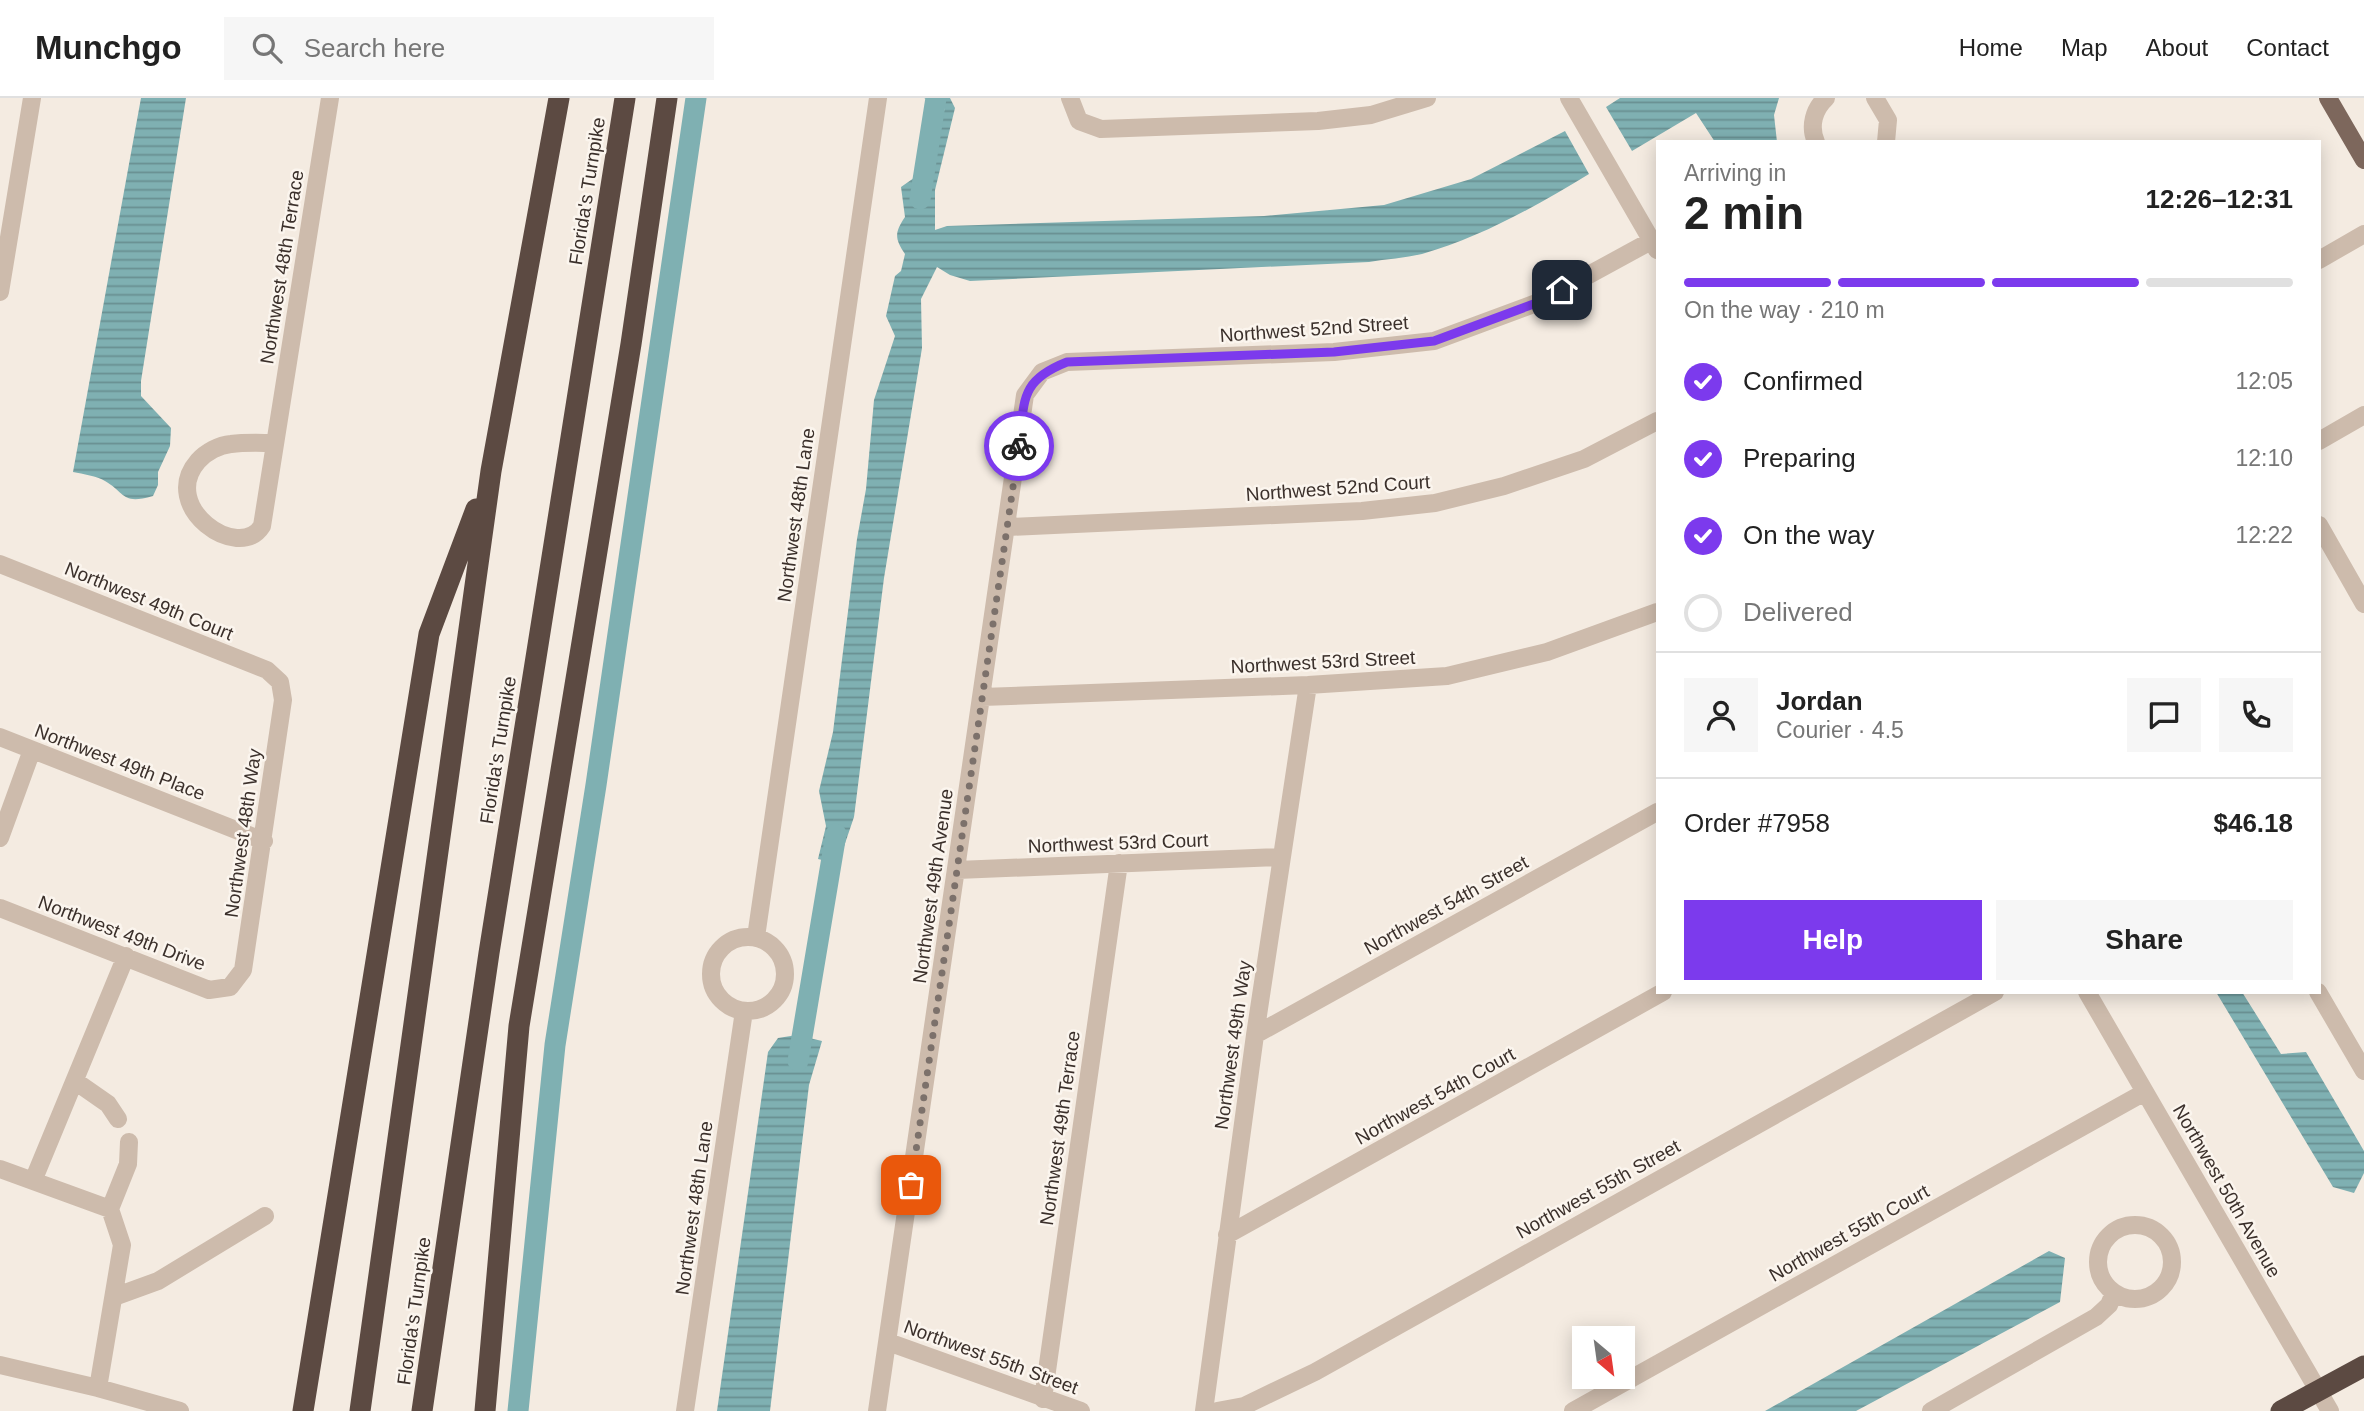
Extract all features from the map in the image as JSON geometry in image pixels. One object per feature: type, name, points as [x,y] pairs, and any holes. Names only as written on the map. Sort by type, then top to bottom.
[{"type":"highway","name":"Florida's Turnpike","points":[[360,1411],[491,471],[559,98]]},
{"type":"highway","name":"Florida's Turnpike","points":[[422,1411],[491,940],[625,98]]},
{"type":"highway","points":[[485,1411],[519,1026],[631,344],[667,98]]},
{"type":"highway","points":[[303,1411],[429,634],[491,471]]},
{"type":"highway","points":[[2281,1411],[2364,1366]]},
{"type":"main road","points":[[2328,98],[2364,160]]},
{"type":"street","points":[[0,292],[32,98]]},
{"type":"street","name":"Northwest 48th Terrace","points":[[275,443],[230,444],[202,457],[193,467],[186,489],[188,501],[201,522],[242,539],[258,532],[264,518],[330,98]]},
{"type":"street","name":"Northwest 48th Lane","points":[[756,937],[878,98]]},
{"type":"street","points":[[1070,98],[1079,121],[1101,129],[1318,121],[1371,115],[1427,98]]},
{"type":"street","points":[[1569,98],[1654,246]]},
{"type":"street","points":[[1816,140],[1812,124],[1816,111],[1826,98]]},
{"type":"street","points":[[1875,98],[1888,120],[1886,140]]},
{"type":"street","points":[[2321,259],[2364,234]]},
{"type":"street","name":"Northwest 52nd Street","points":[[1042,372],[1067,362],[1334,352],[1434,341],[1539,302],[1654,246]]},
{"type":"street","name":"Northwest 49th Avenue","points":[[877,1411],[1025,395],[1042,372]]},
{"type":"street","points":[[2321,440],[2364,415]]},
{"type":"street","name":"Northwest 52nd Court","points":[[1007,527],[1362,510],[1435,503],[1503,486],[1584,459],[1656,422]]},
{"type":"street","points":[[2321,529],[2364,602]]},
{"type":"street","name":"Northwest 49th Court","points":[[0,564],[267,670],[280,682]]},
{"type":"street","name":"Northwest 53rd Street","points":[[982,697],[1308,685],[1447,676],[1547,652],[1656,612]]},
{"type":"street","name":"Northwest 48th Way","points":[[230,987],[243,970],[283,700],[280,682]]},
{"type":"street","name":"Northwest 49th Way","points":[[1204,1411],[1255,1035],[1308,685]]},
{"type":"street","name":"Northwest 49th Place","points":[[0,737],[264,841]]},
{"type":"street","points":[[0,838],[32,750]]},
{"type":"street","name":"Northwest 54th Street","points":[[1255,1035],[1656,813]]},
{"type":"street","name":"Northwest 53rd Court","points":[[957,870],[1281,857]]},
{"type":"street","name":"Northwest 49th Terrace","points":[[1043,1399],[1119,863]]},
{"type":"street","name":"Northwest 49th Drive","points":[[0,908],[209,990],[230,987]]},
{"type":"street","points":[[756,937],[767,941],[782,957],[785,980],[775,1000],[755,1010],[744,1011],[732,1007],[715,991],[711,968],[715,956],[732,940],[756,937]]},
{"type":"street","points":[[33,1181],[127,956]]},
{"type":"street","name":"Northwest 54th Court","points":[[1227,1236],[1659,994]]},
{"type":"street","name":"Northwest 55th Street","points":[[1217,1411],[1244,1406],[1315,1372],[1991,994]]},
{"type":"street","name":"Northwest 50th Avenue","points":[[2088,994],[2330,1411]]},
{"type":"street","points":[[2319,994],[2364,1071]]},
{"type":"street","name":"Northwest 48th Lane","points":[[685,1411],[744,1011]]},
{"type":"street","points":[[75,1081],[108,1104],[118,1119]]},
{"type":"street","name":"Northwest 55th Court","points":[[1573,1411],[2145,1092]]},
{"type":"street","points":[[98,1388],[122,1245],[110,1209],[128,1164],[129,1142]]},
{"type":"street","points":[[0,1170],[110,1209]]},
{"type":"street","points":[[114,1297],[158,1280],[265,1216]]},
{"type":"street","points":[[2134,1225],[2156,1231],[2170,1249],[2170,1272],[2165,1282],[2148,1296],[2136,1299],[2114,1293],[2106,1285],[2098,1263],[2104,1241],[2112,1232],[2134,1225]]},
{"type":"street","points":[[1931,1411],[2096,1317],[2109,1305],[2114,1293]]},
{"type":"street","name":"Northwest 55th Street","points":[[888,1342],[1081,1411]]},
{"type":"street","points":[[0,1366],[98,1388],[180,1411]]},
{"type":"water","points":[[141,98],[186,98],[141,381],[141,396],[171,428],[170,446],[158,472],[158,485],[153,496],[135,499],[125,496],[102,479],[73,472]]},
{"type":"water","points":[[924,98],[950,98],[955,108],[935,190],[935,230],[947,226],[1264,216],[1384,205],[1471,179],[1565,131],[1589,174],[1529,209],[1466,239],[1422,254],[1369,262],[970,281],[950,275],[937,267],[921,299],[922,348],[884,578],[854,817],[838,864],[818,859],[826,826],[819,791],[833,732],[857,539],[866,489],[874,400],[895,336],[886,316],[895,276],[901,271],[905,254],[897,236],[905,217],[901,187],[931,166],[945,107]]},
{"type":"water","points":[[1620,98],[1779,98],[1774,115],[1777,140],[1714,140],[1696,113],[1632,151],[1606,107]]},
{"type":"water","points":[[2217,994],[2243,994],[2281,1054],[2306,1052],[2364,1151],[2364,1173],[2354,1193],[2333,1187]]},
{"type":"water","points":[[797,1035],[822,1041],[809,1085],[770,1411],[717,1411],[768,1052],[778,1038]]},
{"type":"water","points":[[2049,1251],[2065,1258],[2060,1302],[1856,1411],[1765,1411]]},
{"type":"waterway","points":[[518,1411],[555,1045],[596,785],[696,98]]},
{"type":"waterway","points":[[920,199],[936,98]]},
{"type":"waterway","points":[[798,1061],[836,834]]},
{"type":"way so far","points":[[911,1185],[1019,446]]},
{"type":"route","points":[[1019,446],[1025,395],[1042,372],[1067,362],[1334,352],[1434,341],[1539,302],[1562,290]]}]
